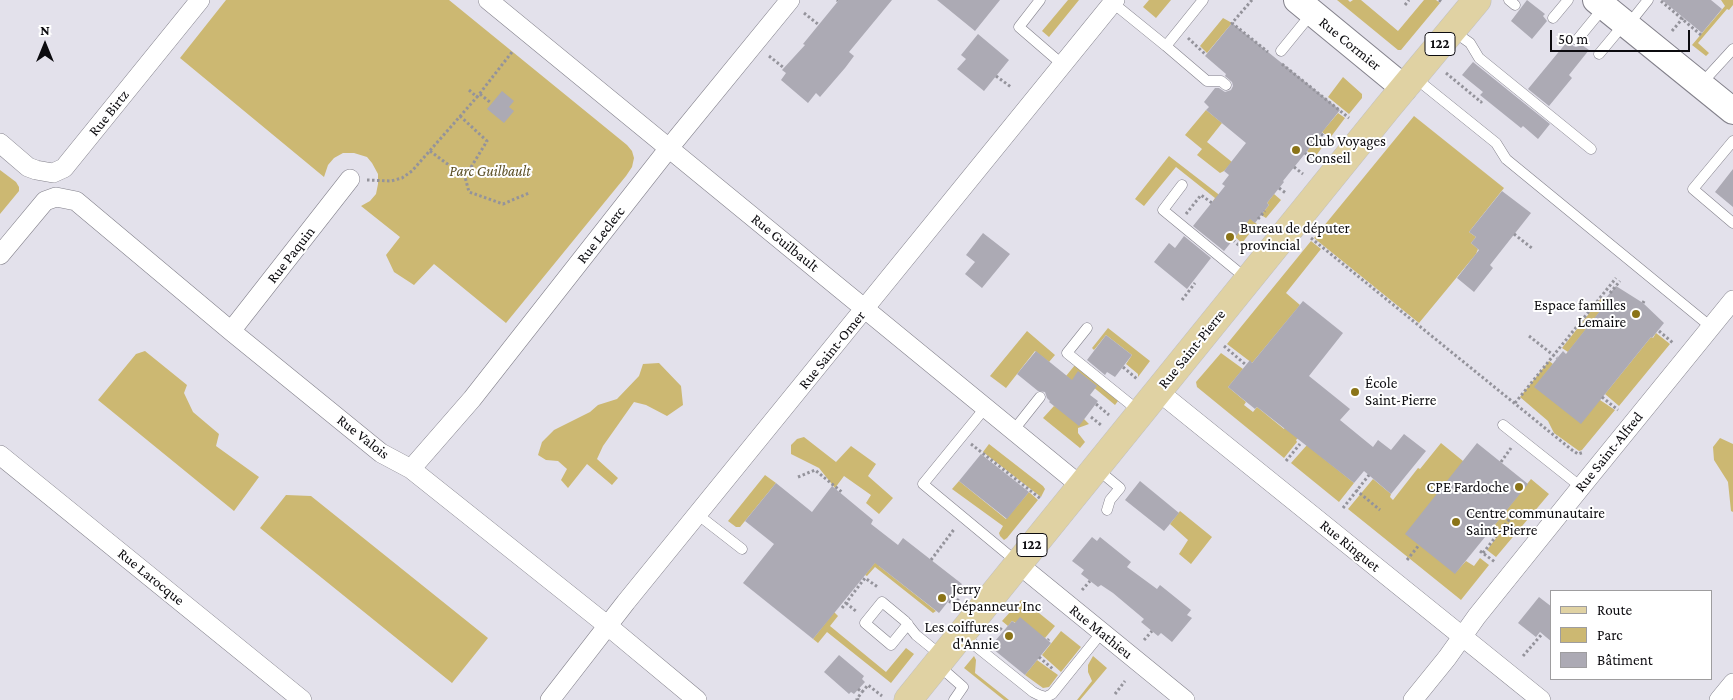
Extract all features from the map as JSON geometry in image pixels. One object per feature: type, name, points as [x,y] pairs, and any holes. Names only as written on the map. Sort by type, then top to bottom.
[{"type":"main road","name":"Rue Saint-Pierre","points":[[906,697],[940,660],[1017,563],[1141,413],[1148,385],[1248,279],[1477,0]]},
{"type":"street","name":"Rue Birtz","points":[[0,143],[28,166],[36,170],[53,173],[64,168],[200,0]]},
{"type":"street","name":"Rue Leclerc","points":[[411,469],[472,399],[669,148],[790,0]]},
{"type":"street","name":"Rue Guilbault","points":[[495,2],[985,408],[1013,430],[1089,477]]},
{"type":"street","name":"Rue Saint-Omer","points":[[550,700],[697,514],[1114,2]]},
{"type":"street","points":[[1600,3],[1733,111]]},
{"type":"street","name":"Rue Cormier","points":[[1305,4],[1408,82]]},
{"type":"street","name":"Rue Paquin","points":[[231,331],[350,179]]},
{"type":"street","name":"Rue Valois","points":[[0,255],[45,201],[52,198],[65,197],[76,200],[231,331],[381,453],[411,469],[698,700]]},
{"type":"street","name":"Rue Saint-Alfred","points":[[1413,700],[1581,487],[1733,300]]},
{"type":"street","name":"Rue Ringuet","points":[[1148,385],[1541,700]]},
{"type":"street","name":"Rue Larocque","points":[[0,455],[302,700]]},
{"type":"street","name":"Rue Mathieu","points":[[1017,563],[1185,700]]},
{"type":"street","points":[[1719,700],[1733,683]]},
{"type":"lane","points":[[1040,0],[1019,27],[1063,64]]},
{"type":"lane","points":[[1166,46],[1203,0]]},
{"type":"lane","points":[[1553,18],[1568,0]]},
{"type":"lane","points":[[1599,54],[1648,0]]},
{"type":"lane","points":[[1114,2],[1207,81],[1220,81],[1226,85]]},
{"type":"lane","points":[[1577,40],[1600,3]]},
{"type":"lane","points":[[1281,51],[1305,4]]},
{"type":"lane","points":[[1452,30],[1470,43],[1479,58],[1591,149]]},
{"type":"lane","points":[[1701,85],[1731,55]]},
{"type":"lane","points":[[1408,82],[1496,143],[1506,159],[1711,327]]},
{"type":"lane","points":[[1733,141],[1693,189],[1733,222]]},
{"type":"lane","points":[[1182,185],[1162,210],[1248,279]]},
{"type":"lane","points":[[1087,328],[1067,353],[1141,413]]},
{"type":"lane","points":[[1013,430],[1040,397]]},
{"type":"lane","points":[[985,408],[923,484],[1017,563]]},
{"type":"lane","points":[[1503,425],[1581,487]]},
{"type":"lane","points":[[1089,477],[1120,488],[1110,500],[1106,510]]},
{"type":"lane","points":[[697,514],[742,549]]},
{"type":"lane","points":[[908,624],[963,687],[954,700]]},
{"type":"lane","points":[[961,634],[1033,692],[1046,698],[1052,694],[1102,632]]},
{"type":"path","points":[[1240,30],[1232,23],[1252,0]]},
{"type":"path","points":[[1405,5],[1409,0]]},
{"type":"path","points":[[1439,0],[1443,3]]},
{"type":"path","points":[[1664,3],[1701,35]]},
{"type":"path","points":[[804,13],[819,25]]},
{"type":"path","points":[[1672,32],[1683,18]]},
{"type":"path","points":[[1199,48],[1206,54]]},
{"type":"path","points":[[350,179],[391,181],[402,178],[412,171],[478,95],[512,52]]},
{"type":"path","points":[[769,56],[784,68]]},
{"type":"path","points":[[1446,73],[1481,102]]},
{"type":"path","points":[[996,76],[1011,87]]},
{"type":"path","points":[[469,90],[491,103]]},
{"type":"path","points":[[1324,97],[1349,118]]},
{"type":"path","points":[[460,116],[487,141],[465,176]]},
{"type":"path","points":[[1321,134],[1330,141]]},
{"type":"path","points":[[430,151],[465,176],[469,192],[503,204],[529,193]]},
{"type":"path","points":[[1305,153],[1314,161]]},
{"type":"path","points":[[1294,167],[1303,174]]},
{"type":"path","points":[[1279,188],[1287,194]]},
{"type":"path","points":[[1179,223],[1201,195],[1212,203]]},
{"type":"path","points":[[1258,219],[1264,211]]},
{"type":"path","points":[[1514,234],[1534,249]]},
{"type":"path","points":[[1311,238],[1572,450],[1578,454],[1584,452]]},
{"type":"path","points":[[1233,240],[1243,249]]},
{"type":"path","points":[[1515,403],[1555,357],[1616,278]]},
{"type":"path","points":[[1610,293],[1620,281]]},
{"type":"path","points":[[1182,300],[1195,283]]},
{"type":"path","points":[[1659,331],[1673,343]]},
{"type":"path","points":[[1529,336],[1555,357]]},
{"type":"path","points":[[1224,346],[1246,365]]},
{"type":"path","points":[[1123,367],[1148,385]]},
{"type":"path","points":[[1602,397],[1618,410]]},
{"type":"path","points":[[1096,404],[1108,415]]},
{"type":"path","points":[[1091,417],[1101,425]]},
{"type":"path","points":[[1286,461],[1300,444]]},
{"type":"path","points":[[982,453],[1028,492],[1041,500]]},
{"type":"path","points":[[1501,462],[1504,458]]},
{"type":"path","points":[[798,477],[815,470],[843,493]]},
{"type":"path","points":[[1343,508],[1369,475]]},
{"type":"path","points":[[1356,490],[1380,510]]},
{"type":"path","points":[[1495,562],[1482,552],[1512,516]]},
{"type":"path","points":[[931,560],[962,518]]},
{"type":"path","points":[[1407,560],[1419,545]]},
{"type":"path","points":[[842,608],[865,578]]},
{"type":"path","points":[[1082,590],[1090,581]]},
{"type":"path","points":[[953,596],[960,601]]},
{"type":"path","points":[[949,600],[956,606]]},
{"type":"path","points":[[996,625],[1004,631]]},
{"type":"path","points":[[1144,640],[1152,630]]},
{"type":"path","points":[[1523,656],[1542,634]]},
{"type":"path","points":[[1039,657],[1059,674]]},
{"type":"path","points":[[1115,694],[1126,681]]},
{"type":"path","points":[[859,700],[857,699],[868,685],[906,697]]},
{"type":"path","points":[[858,690],[862,692]]},
{"type":"green space","name":"Parc Guilbault","points":[[226,0],[449,0],[627,145],[632,151],[634,158],[632,167],[506,323],[434,264],[414,285],[394,272],[386,255],[400,237],[361,206],[370,201],[376,194],[378,184],[378,174],[367,157],[354,153],[343,153],[334,158],[328,165],[324,177],[180,58]]},
{"type":"green space","points":[[1068,0],[1079,0],[1049,37],[1042,31]]},
{"type":"green space","points":[[1149,0],[1171,0],[1156,18],[1143,7]]},
{"type":"green space","points":[[1337,0],[1348,0],[1350,2],[1361,0],[1398,31],[1424,0],[1436,0],[1440,3],[1401,50],[1398,50]]},
{"type":"green space","points":[[1721,0],[1733,0],[1733,5],[1729,10],[1727,9],[1698,43],[1709,53],[1706,56],[1692,45],[1725,6]]},
{"type":"green space","points":[[1223,18],[1232,23],[1207,53],[1200,46]]},
{"type":"green space","points":[[1343,77],[1362,94],[1362,98],[1349,114],[1328,97]]},
{"type":"green space","points":[[1206,110],[1222,123],[1207,142],[1232,162],[1220,173],[1197,155],[1202,149],[1185,135]]},
{"type":"green space","points":[[1338,113],[1345,118],[1330,138],[1322,132]]},
{"type":"green space","points":[[1414,116],[1504,188],[1469,232],[1476,237],[1471,243],[1478,249],[1476,254],[1419,323],[1314,238]]},
{"type":"green space","points":[[1319,136],[1326,142],[1315,157],[1307,151]]},
{"type":"green space","points":[[1169,156],[1257,224],[1242,243],[1235,237],[1244,226],[1213,201],[1215,198],[1176,167],[1144,206],[1135,199]]},
{"type":"green space","points":[[0,170],[16,182],[19,191],[0,214]]},
{"type":"green space","points":[[1274,194],[1281,200],[1266,218],[1261,215],[1269,205],[1267,203]]},
{"type":"green space","points":[[1311,241],[1321,249],[1286,293],[1300,305],[1252,363],[1227,344]]},
{"type":"green space","points":[[1602,297],[1604,300],[1600,307],[1602,309],[1568,352],[1562,348]]},
{"type":"green space","points":[[1108,328],[1150,361],[1138,377],[1138,374],[1126,364],[1132,355],[1106,335],[1094,350],[1092,348]]},
{"type":"green space","points":[[1027,331],[1055,355],[1049,362],[1035,351],[1006,388],[990,376]]},
{"type":"green space","points":[[1656,333],[1670,344],[1619,406],[1605,394]]},
{"type":"green space","points":[[145,351],[187,385],[184,393],[193,412],[219,434],[216,446],[259,477],[234,511],[98,400],[136,354]]},
{"type":"green space","points":[[1221,353],[1243,369],[1228,387],[1246,402],[1244,405],[1253,412],[1257,407],[1298,438],[1284,458],[1197,387],[1196,382]]},
{"type":"green space","points":[[1549,361],[1553,364],[1535,387],[1600,400],[1615,410],[1582,450],[1579,451],[1554,433],[1548,421],[1520,397]]},
{"type":"green space","points":[[659,363],[681,386],[683,405],[667,416],[646,405],[634,402],[603,446],[597,459],[618,478],[612,485],[587,464],[568,488],[561,480],[567,469],[558,461],[546,460],[538,455],[542,442],[554,430],[590,412],[598,405],[617,399],[639,376],[643,364]]},
{"type":"green space","points":[[1075,365],[1118,401],[1115,405],[1092,386],[1086,392],[1066,376]]},
{"type":"green space","points":[[1054,406],[1084,419],[1089,424],[1078,428],[1078,433],[1085,442],[1080,448],[1043,418]]},
{"type":"green space","points":[[804,437],[836,462],[851,446],[876,464],[868,476],[893,498],[879,514],[866,503],[871,495],[844,476],[835,488],[819,468],[791,454],[791,445],[797,439]]},
{"type":"green space","points":[[1720,438],[1733,444],[1733,512],[1731,511],[1728,482],[1714,460],[1713,447]]},
{"type":"green space","points":[[1441,443],[1463,461],[1455,573],[1466,561],[1474,566],[1480,558],[1489,565],[1461,600],[1348,509],[1373,479],[1391,494],[1390,497],[1393,500]]},
{"type":"green space","points":[[989,444],[1043,486],[1045,489],[1041,497],[983,452]]},
{"type":"green space","points":[[1307,445],[1354,483],[1339,502],[1291,463]]},
{"type":"green space","points":[[765,475],[776,483],[740,527],[736,527],[728,521]]},
{"type":"green space","points":[[1531,479],[1549,494],[1496,557],[1487,550],[1496,538],[1489,532]]},
{"type":"green space","points":[[959,481],[1006,519],[1029,492],[1038,500],[1004,540],[999,533],[1003,526],[952,489]]},
{"type":"green space","points":[[286,495],[311,496],[488,638],[452,683],[260,528]]},
{"type":"green space","points":[[1180,511],[1212,537],[1191,564],[1179,554],[1188,540],[1170,524]]},
{"type":"green space","points":[[881,555],[879,566],[936,611],[933,613],[875,567],[867,576],[865,575]]},
{"type":"green space","points":[[1021,600],[1055,626],[1045,638],[1012,621],[1008,626],[1002,621]]},
{"type":"green space","points":[[834,612],[838,616],[830,626],[886,672],[906,648],[914,654],[891,683],[827,632],[818,643],[813,639]]},
{"type":"green space","points":[[1061,631],[1081,647],[1061,672],[1042,655]]},
{"type":"green space","points":[[974,656],[976,660],[975,673],[1009,700],[1004,700],[964,668]]},
{"type":"green space","points":[[1093,656],[1107,668],[1080,700],[1077,700],[1092,681],[1088,672],[1088,665]]},
{"type":"green space","points":[[1037,660],[1058,675],[1049,687],[1043,688],[1025,675]]},
{"type":"building","points":[[839,0],[892,0],[849,52],[854,56],[845,68],[820,97],[816,93],[808,103],[781,80],[786,73],[782,70],[805,45],[803,44]]},
{"type":"building","points":[[937,0],[1000,0],[975,31]]},
{"type":"building","points":[[1527,0],[1545,14],[1543,16],[1547,21],[1532,39],[1511,21]]},
{"type":"building","points":[[1662,0],[1711,0],[1722,9],[1702,33]]},
{"type":"building","points":[[1232,23],[1340,110],[1283,181],[1267,203],[1269,205],[1255,223],[1250,219],[1224,251],[1193,226],[1225,186],[1222,184],[1229,175],[1224,171],[1246,143],[1206,110],[1209,107],[1204,102],[1215,88],[1225,92],[1231,90],[1233,86],[1232,82],[1225,76],[1226,74],[1205,56]]},
{"type":"building","points":[[978,34],[1009,60],[984,91],[957,69],[966,59],[961,55]]},
{"type":"building","points":[[1571,37],[1570,42],[1573,46],[1582,45],[1589,50],[1569,75],[1572,78],[1549,106],[1528,89]]},
{"type":"building","points":[[1473,62],[1550,124],[1538,139],[1523,126],[1521,128],[1480,95],[1483,92],[1462,75]]},
{"type":"building","points":[[502,91],[514,101],[509,107],[514,111],[504,123],[487,109]]},
{"type":"building","points":[[1733,169],[1733,207],[1715,192]]},
{"type":"building","points":[[1502,191],[1531,213],[1490,265],[1493,268],[1474,292],[1457,278],[1479,250],[1471,243],[1476,237],[1469,232]]},
{"type":"building","points":[[983,233],[1010,254],[982,288],[965,274],[975,262],[966,255]]},
{"type":"building","points":[[1184,236],[1211,258],[1187,289],[1154,262],[1169,243],[1175,248]]},
{"type":"building","points":[[1616,286],[1643,303],[1664,323],[1581,424],[1534,387],[1563,351],[1566,354],[1607,302],[1604,300]]},
{"type":"building","points":[[1303,301],[1343,333],[1309,376],[1350,409],[1340,420],[1373,447],[1378,440],[1391,450],[1404,434],[1426,451],[1391,494],[1364,471],[1354,483],[1257,407],[1255,409],[1228,387],[1250,360],[1252,363]]},
{"type":"building","points":[[1106,335],[1132,355],[1115,377],[1107,372],[1105,375],[1087,360]]},
{"type":"building","points":[[1036,351],[1072,380],[1078,371],[1097,386],[1090,395],[1098,401],[1079,426],[1049,402],[1045,392],[1038,391],[1017,374]]},
{"type":"building","name":"Centre communautaire Saint-Pierre","points":[[1477,443],[1528,484],[1455,574],[1405,534]]},
{"type":"building","points":[[981,454],[1029,492],[1007,519],[959,481]]},
{"type":"building","points":[[1140,481],[1179,513],[1164,531],[1125,500]]},
{"type":"building","points":[[776,483],[812,512],[832,486],[873,520],[871,524],[898,545],[903,538],[962,584],[939,613],[875,563],[813,639],[743,583],[774,544],[745,521]]},
{"type":"building","points":[[1092,537],[1097,541],[1100,537],[1131,562],[1127,567],[1157,589],[1160,585],[1191,610],[1187,615],[1192,618],[1172,642],[1161,633],[1158,636],[1141,622],[1144,619],[1113,593],[1101,585],[1098,587],[1081,574],[1084,570],[1072,561]]},
{"type":"building","points":[[1539,597],[1550,605],[1550,640],[1540,632],[1536,637],[1518,623]]},
{"type":"building","points":[[1020,617],[1051,643],[1025,675],[993,649],[998,643],[995,641],[1012,621],[1015,623]]},
{"type":"building","points":[[839,655],[864,676],[862,679],[865,682],[854,694],[851,692],[849,694],[824,672]]},
{"type":"place","name":"Club Voyages Conseil","points":[[1296,150]]},
{"type":"place","name":"Bureau de députer provincial","points":[[1230,237]]},
{"type":"place","name":"Espace familles Lemaire","points":[[1636,314]]},
{"type":"place","name":"École Saint-Pierre","points":[[1355,392]]},
{"type":"place","name":"CPE Fardoche","points":[[1519,487]]},
{"type":"place","name":"Centre communautaire Saint-Pierre","points":[[1456,522]]},
{"type":"place","name":"Jerry Dépanneur Inc","points":[[942,598]]},
{"type":"place","name":"Les coiffures d'Annie","points":[[1009,636]]}]
